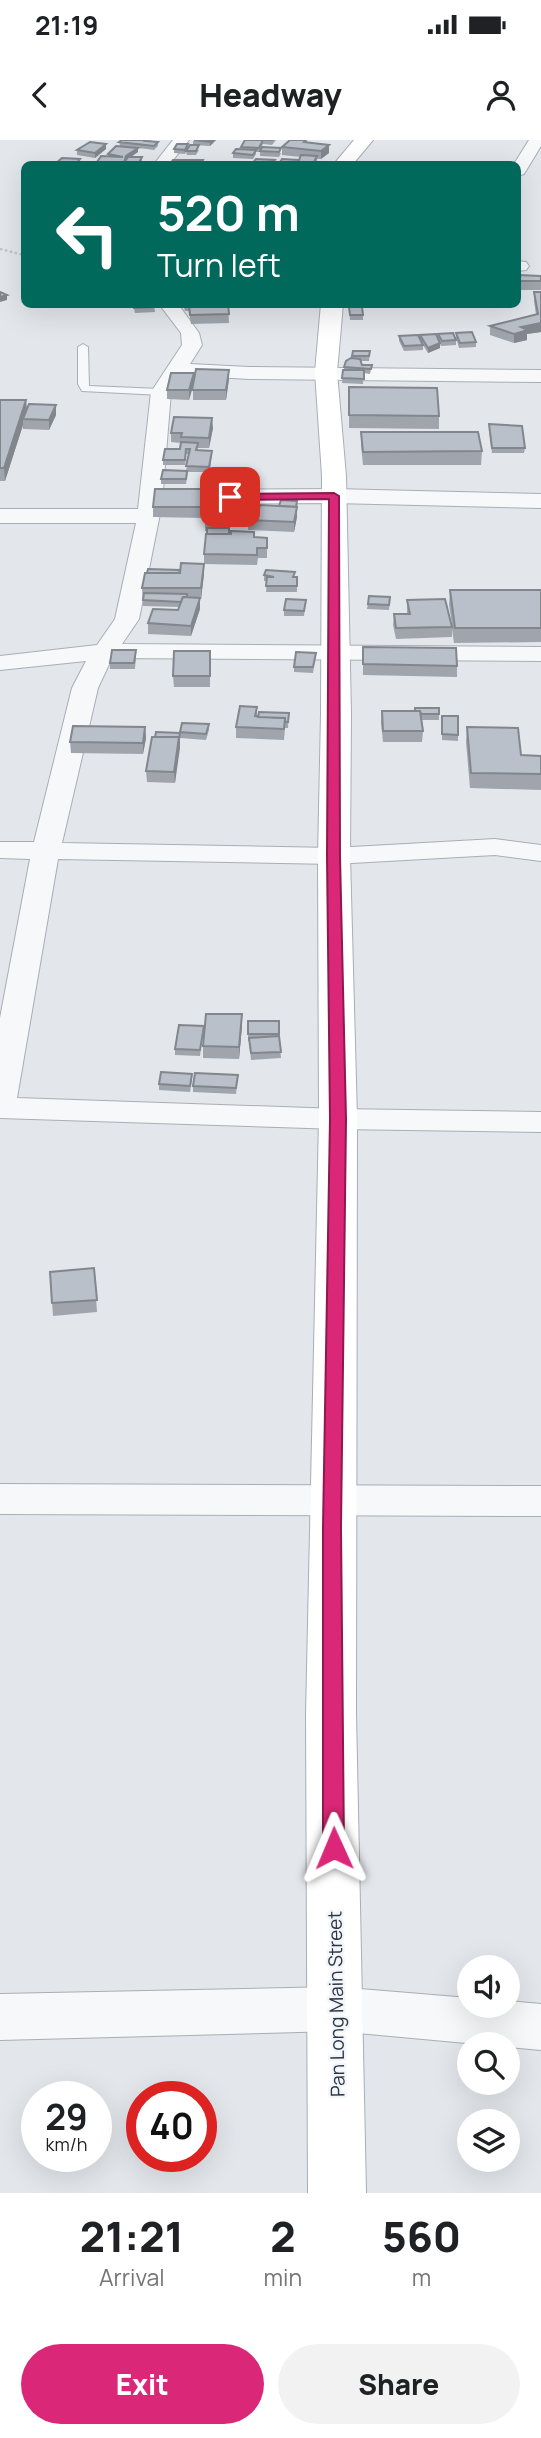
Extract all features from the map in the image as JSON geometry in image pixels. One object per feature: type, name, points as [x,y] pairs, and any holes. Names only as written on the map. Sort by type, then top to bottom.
[{"type":"street","points":[[164,161],[181,140]]},
{"type":"street","points":[[346,161],[364,140]]},
{"type":"street","points":[[521,166],[537,140]]},
{"type":"street","points":[[171,308],[190,333],[192,345],[160,392],[150,506],[127,619],[94,667],[85,688],[45,852],[0,1106],[338,1119],[541,1122]]},
{"type":"street","name":"Pan Long Main Street","points":[[332,308],[326,372],[334,496],[334,856],[338,1119],[331,1714],[337,2009],[337,2193]]},
{"type":"street","points":[[177,368],[249,373],[541,377]]},
{"type":"street","points":[[0,516],[334,496],[541,501]]},
{"type":"street","points":[[0,663],[107,651],[541,654]]},
{"type":"street","points":[[0,850],[334,856],[495,847],[541,853]]},
{"type":"street","points":[[0,1499],[541,1501]]},
{"type":"street","points":[[0,2017],[337,2009],[541,2027]]},
{"type":"lane","points":[[83,347],[85,389],[160,392]]},
{"type":"path","points":[[0,250],[21,254]]},
{"type":"building","points":[[245,140],[263,140],[259,148],[241,147]]},
{"type":"building","points":[[290,140],[329,145],[321,151],[282,147]]},
{"type":"building","points":[[90,142],[106,144],[95,153],[77,150]]},
{"type":"building","points":[[119,142],[158,142],[154,146]]},
{"type":"building","points":[[177,144],[188,144],[185,150],[174,149]]},
{"type":"building","points":[[190,145],[199,145],[196,151],[186,151]]},
{"type":"building","points":[[116,146],[138,148],[126,156],[125,161],[98,161],[101,156],[123,157],[108,154]]},
{"type":"building","points":[[262,147],[281,148],[279,152],[260,151]]},
{"type":"building","points":[[236,149],[256,150],[253,155],[233,153]]},
{"type":"building","points":[[301,155],[317,156],[314,161],[281,161],[299,160]]},
{"type":"building","points":[[128,157],[142,157],[140,161],[125,161]]},
{"type":"building","points":[[62,158],[80,159],[78,161],[58,161]]},
{"type":"building","points":[[521,275],[541,276],[541,281],[521,281]]},
{"type":"building","points":[[534,292],[541,292],[541,323],[521,327],[528,330],[514,334],[490,326],[538,314]]},
{"type":"building","points":[[189,308],[228,308],[229,314],[190,315]]},
{"type":"building","points":[[349,308],[362,308],[363,315],[350,315]]},
{"type":"building","points":[[472,332],[476,342],[460,343],[456,333]]},
{"type":"building","points":[[453,333],[456,340],[442,341],[438,334]]},
{"type":"building","points":[[436,334],[440,343],[428,348],[420,335]]},
{"type":"building","points":[[418,335],[423,345],[404,346],[399,336]]},
{"type":"building","points":[[353,351],[370,351],[369,356],[352,356]]},
{"type":"building","points":[[351,358],[360,359],[362,365],[372,365],[371,369],[344,367],[346,361]]},
{"type":"building","points":[[196,369],[229,370],[226,390],[192,390]]},
{"type":"building","points":[[343,370],[364,370],[364,379],[342,378]]},
{"type":"building","points":[[171,373],[194,373],[189,390],[167,390]]},
{"type":"building","points":[[349,387],[437,388],[439,416],[349,415]]},
{"type":"building","points":[[0,400],[26,400],[4,468],[0,468]]},
{"type":"building","points":[[29,404],[56,405],[49,420],[23,419]]},
{"type":"building","points":[[174,417],[212,418],[209,438],[181,437],[182,433],[171,433]]},
{"type":"building","points":[[489,424],[522,426],[525,448],[492,448]]},
{"type":"building","points":[[361,432],[478,432],[482,451],[363,452]]},
{"type":"building","points":[[181,442],[198,443],[196,450],[212,451],[209,467],[186,466],[190,449],[186,449],[185,460],[163,460],[165,449],[180,449]]},
{"type":"building","points":[[163,470],[187,471],[186,479],[161,479]]},
{"type":"building","points":[[155,489],[204,489],[203,507],[153,507]]},
{"type":"building","points":[[226,497],[226,521],[205,521],[205,500]]},
{"type":"building","points":[[281,500],[297,501],[296,507],[279,506]]},
{"type":"building","points":[[260,505],[297,507],[294,522],[248,520],[250,512],[258,512]]},
{"type":"building","points":[[207,528],[229,528],[229,534],[207,534]]},
{"type":"building","points":[[231,531],[254,532],[254,537],[267,538],[267,548],[257,548],[257,555],[204,554],[206,534],[231,534]]},
{"type":"building","points":[[181,563],[204,564],[201,588],[142,588],[145,573],[180,573]]},
{"type":"building","points":[[148,569],[180,570],[179,573],[147,573]]},
{"type":"building","points":[[266,570],[295,572],[293,577],[297,577],[297,586],[266,586],[267,577],[274,577],[264,575]]},
{"type":"building","points":[[450,590],[541,590],[541,628],[455,628]]},
{"type":"building","points":[[144,593],[187,594],[187,597],[183,597],[181,602],[143,600]]},
{"type":"building","points":[[369,596],[390,597],[389,605],[368,604]]},
{"type":"building","points":[[183,597],[200,598],[191,626],[148,623],[153,609],[178,610]]},
{"type":"building","points":[[286,599],[306,600],[304,611],[284,610]]},
{"type":"building","points":[[445,599],[452,627],[396,628],[394,614],[410,614],[407,600]]},
{"type":"building","points":[[363,647],[456,648],[457,666],[363,664]]},
{"type":"building","points":[[112,650],[136,650],[134,663],[110,663]]},
{"type":"building","points":[[174,651],[210,651],[210,676],[173,676]]},
{"type":"building","points":[[296,652],[316,653],[313,667],[294,667]]},
{"type":"building","points":[[240,706],[257,707],[255,716],[285,718],[284,729],[236,727]]},
{"type":"building","points":[[415,708],[439,708],[439,714],[421,714],[420,711],[415,711]]},
{"type":"building","points":[[382,711],[420,711],[423,731],[383,731]]},
{"type":"building","points":[[259,712],[289,713],[288,722],[285,722],[285,718],[258,717]]},
{"type":"building","points":[[442,716],[458,716],[458,735],[442,734]]},
{"type":"building","points":[[182,723],[209,724],[206,734],[180,732]]},
{"type":"building","points":[[73,726],[145,727],[143,743],[70,742]]},
{"type":"building","points":[[467,727],[518,728],[521,755],[541,756],[541,774],[471,773]]},
{"type":"building","points":[[156,732],[180,733],[179,739],[155,737]]},
{"type":"building","points":[[152,737],[179,737],[174,772],[146,771]]},
{"type":"building","points":[[206,1014],[242,1014],[239,1047],[203,1046]]},
{"type":"building","points":[[248,1021],[279,1021],[279,1034],[248,1034]]},
{"type":"building","points":[[179,1025],[204,1026],[200,1050],[175,1049]]},
{"type":"building","points":[[279,1036],[281,1052],[251,1053],[249,1038]]},
{"type":"building","points":[[161,1072],[192,1074],[190,1086],[159,1084]]},
{"type":"building","points":[[195,1073],[238,1075],[236,1088],[193,1086]]},
{"type":"building","points":[[94,1268],[97,1300],[52,1303],[50,1272]]},
{"type":"route","points":[[230,497],[334,496],[334,856],[338,1119],[332,1528],[331,1714],[334,1848]]}]
